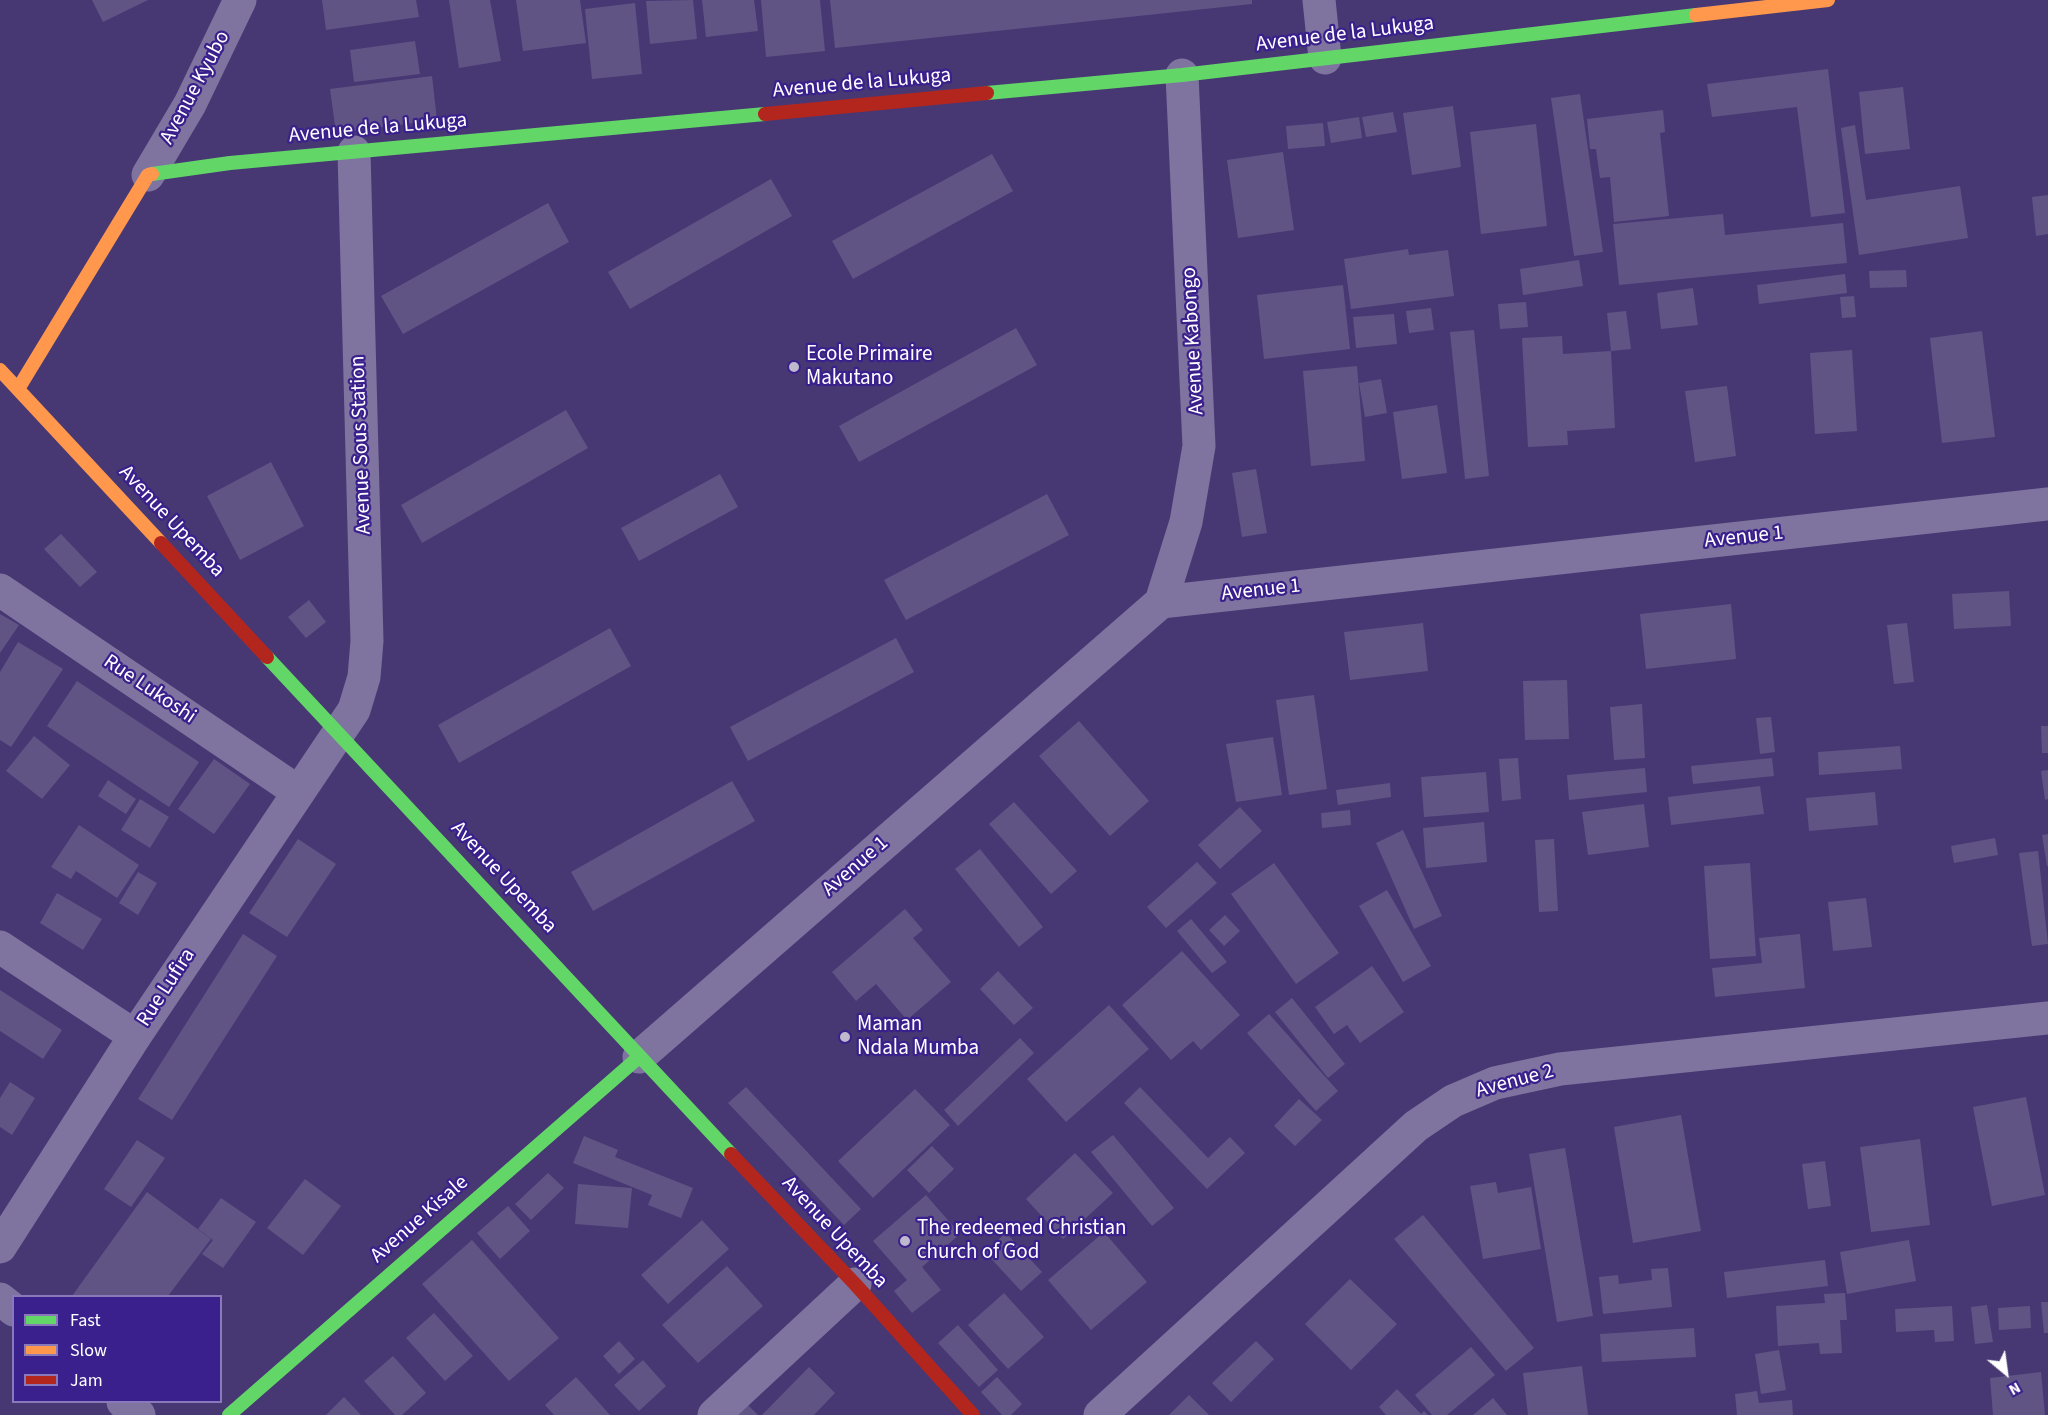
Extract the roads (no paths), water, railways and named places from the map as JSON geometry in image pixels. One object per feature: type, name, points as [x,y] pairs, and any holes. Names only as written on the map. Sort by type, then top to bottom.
[{"type":"street","name":"Avenue Kyubo","points":[[148,175],[190,105],[240,0]]},
{"type":"street","points":[[1319,0],[1325,58]]},
{"type":"street","name":"Avenue de la Lukuga","points":[[148,175],[230,164],[354,152],[1182,75],[1828,0]]},
{"type":"street","name":"Avenue Kabongo","points":[[1161,602],[1186,522],[1199,446],[1182,75]]},
{"type":"street","name":"Avenue Sous Station","points":[[338,731],[354,710],[364,677],[367,641],[354,152]]},
{"type":"street","points":[[18,389],[148,175]]},
{"type":"street","name":"Avenue Upemba","points":[[0,370],[639,1057],[855,1284],[973,1415]]},
{"type":"street","name":"Avenue 1","points":[[639,1057],[1161,602],[2048,504]]},
{"type":"street","name":"Rue Lukoshi","points":[[0,590],[297,791]]},
{"type":"street","name":"Rue Lufira","points":[[0,1247],[135,1036],[338,731]]},
{"type":"street","points":[[0,947],[135,1036]]},
{"type":"street","name":"Avenue 2","points":[[1100,1415],[1416,1126],[1453,1101],[1495,1083],[1560,1069],[2048,1018]]},
{"type":"street","name":"Avenue Kisale","points":[[229,1415],[639,1057]]},
{"type":"street","points":[[714,1415],[855,1284]]},
{"type":"street","points":[[0,1299],[12,1308]]},
{"type":"street","points":[[125,1403],[139,1415]]},
{"type":"place","name":"Ecole Primaire Makutano","points":[[794,367]]},
{"type":"place","name":"Maman Ndala Mumba","points":[[845,1037]]},
{"type":"place","name":"The redeemed Christian church of God","points":[[905,1241]]}]
